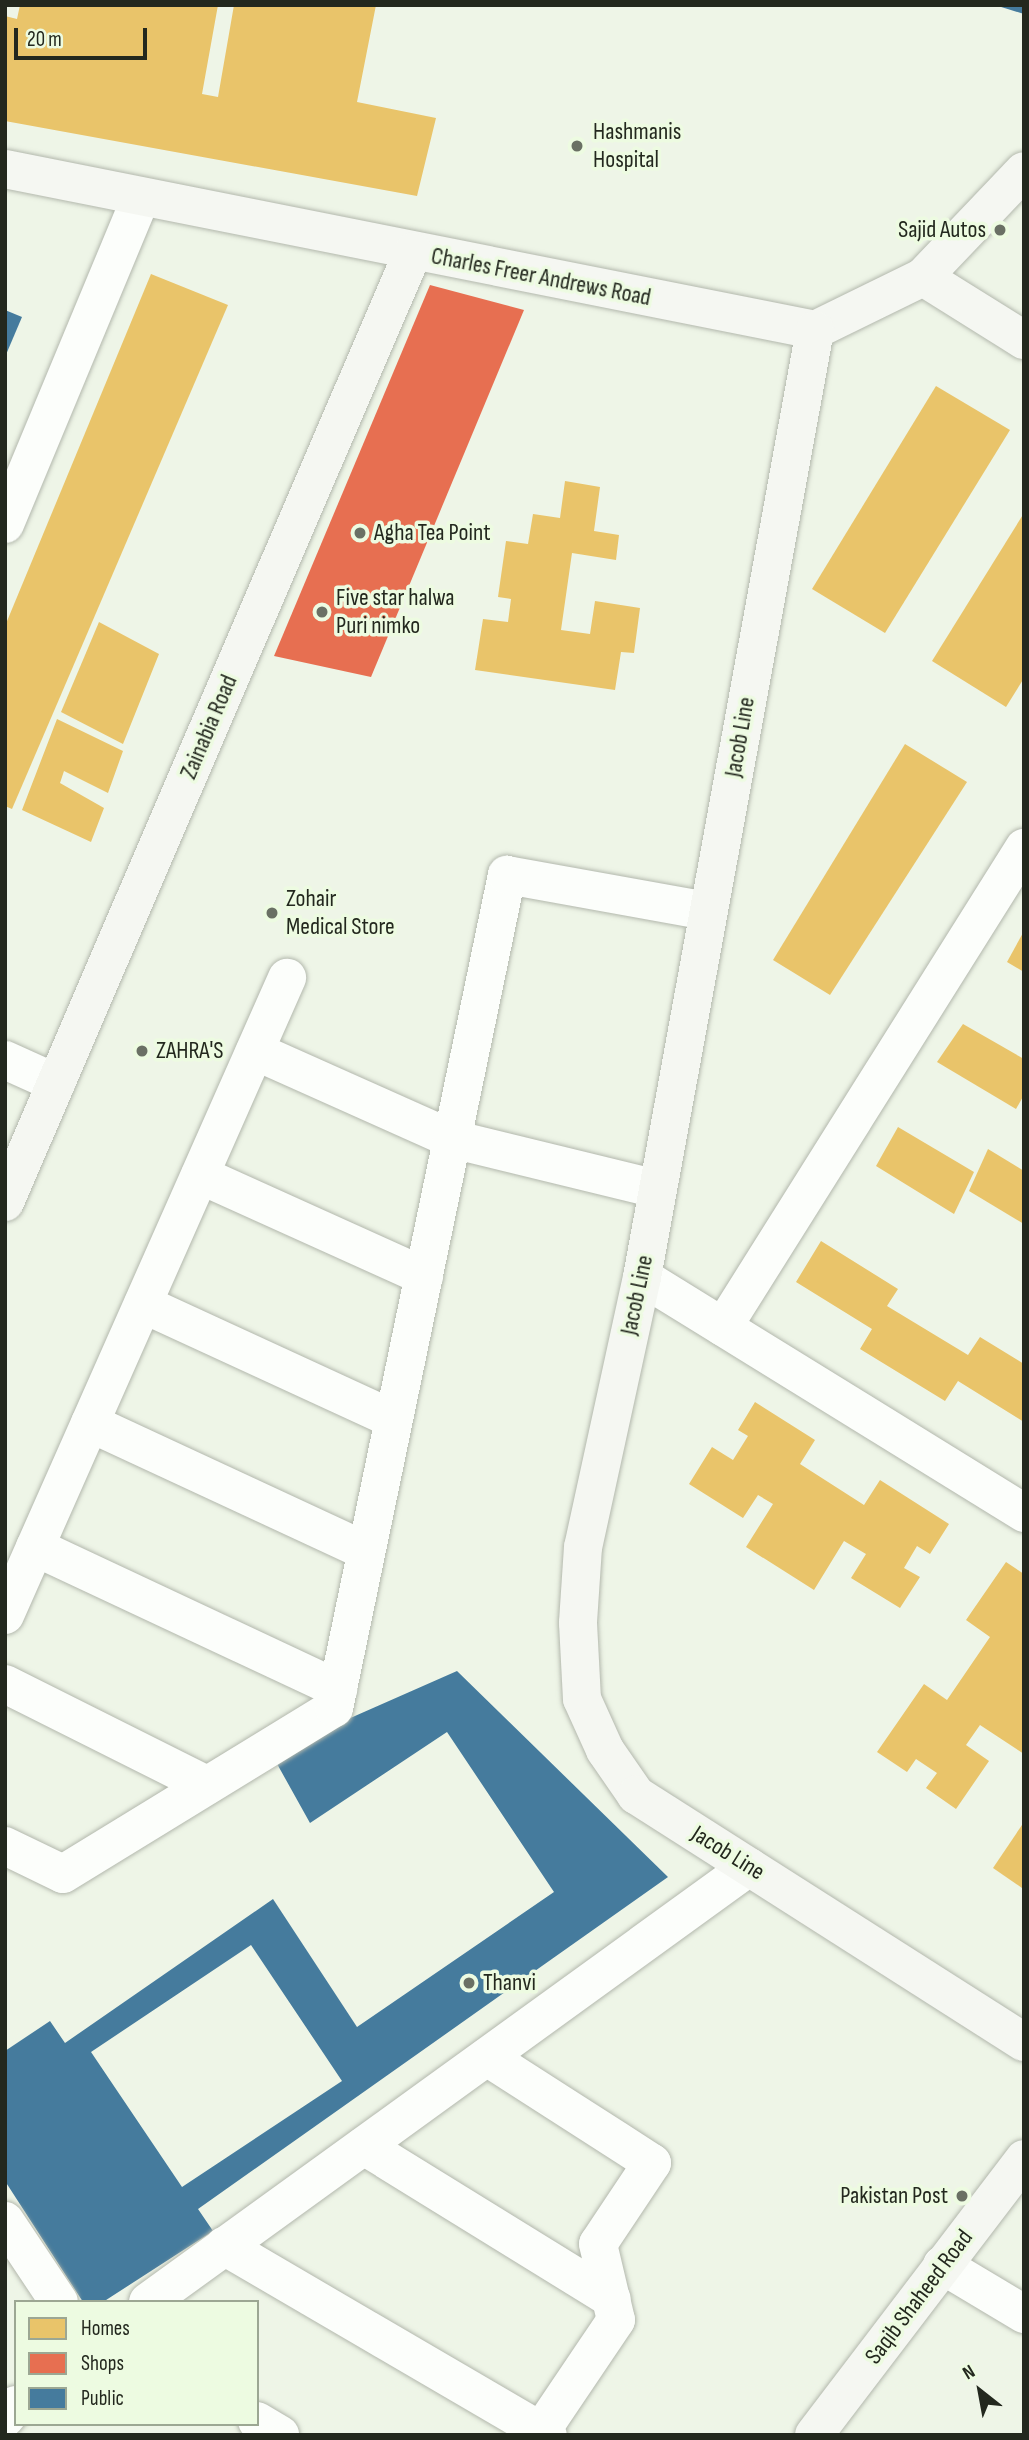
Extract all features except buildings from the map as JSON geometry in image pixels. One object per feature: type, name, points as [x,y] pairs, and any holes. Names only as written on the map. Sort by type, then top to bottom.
[{"type":"street","name":"Charles Freer Andrews Road","points":[[5,169],[815,330]]},
{"type":"street","points":[[815,330],[923,277],[1024,171]]},
{"type":"street","points":[[5,524],[141,197]]},
{"type":"street","name":"Zainabia Road","points":[[5,1202],[413,252]]},
{"type":"street","points":[[923,277],[1024,340]]},
{"type":"street","name":"Jacob Line","points":[[815,330],[642,1277],[583,1547],[578,1623],[582,1699],[606,1750],[636,1795],[1024,2042]]},
{"type":"street","points":[[723,1327],[1024,848]]},
{"type":"street","points":[[5,1846],[63,1874],[334,1708],[507,876],[708,911]]},
{"type":"street","points":[[5,1615],[287,978]]},
{"type":"street","points":[[255,1051],[452,1139],[657,1189]]},
{"type":"street","points":[[5,1060],[56,1083]]},
{"type":"street","points":[[200,1175],[424,1276]]},
{"type":"street","points":[[642,1277],[1024,1513]]},
{"type":"street","points":[[143,1304],[393,1419]]},
{"type":"street","points":[[90,1423],[366,1551]]},
{"type":"street","points":[[35,1547],[338,1689]]},
{"type":"street","points":[[5,1684],[207,1785]]},
{"type":"street","points":[[151,2300],[749,1867]]},
{"type":"street","points":[[224,2246],[544,2433],[616,2320],[598,2244],[652,2163],[487,2057]]},
{"type":"street","points":[[364,2146],[611,2299]]},
{"type":"street","name":"Saqib Shaheed Road","points":[[814,2435],[1024,2159]]},
{"type":"street","points":[[5,2221],[58,2300]]},
{"type":"street","points":[[943,2265],[1024,2314]]},
{"type":"street","points":[[259,2422],[280,2435]]},
{"type":"place","name":"Hashmanis Hospital","points":[[577,146]]},
{"type":"place","name":"Sajid Autos","points":[[1000,230]]},
{"type":"place","name":"Agha Tea Point","points":[[360,533]]},
{"type":"place","name":"Five star halwa Puri nimko","points":[[322,612]]},
{"type":"place","name":"Zohair Medical Store","points":[[272,913]]},
{"type":"place","name":"ZAHRA'S","points":[[142,1051]]},
{"type":"place","name":"Thanvi","points":[[469,1983]]},
{"type":"place","name":"Pakistan Post","points":[[962,2196]]}]
